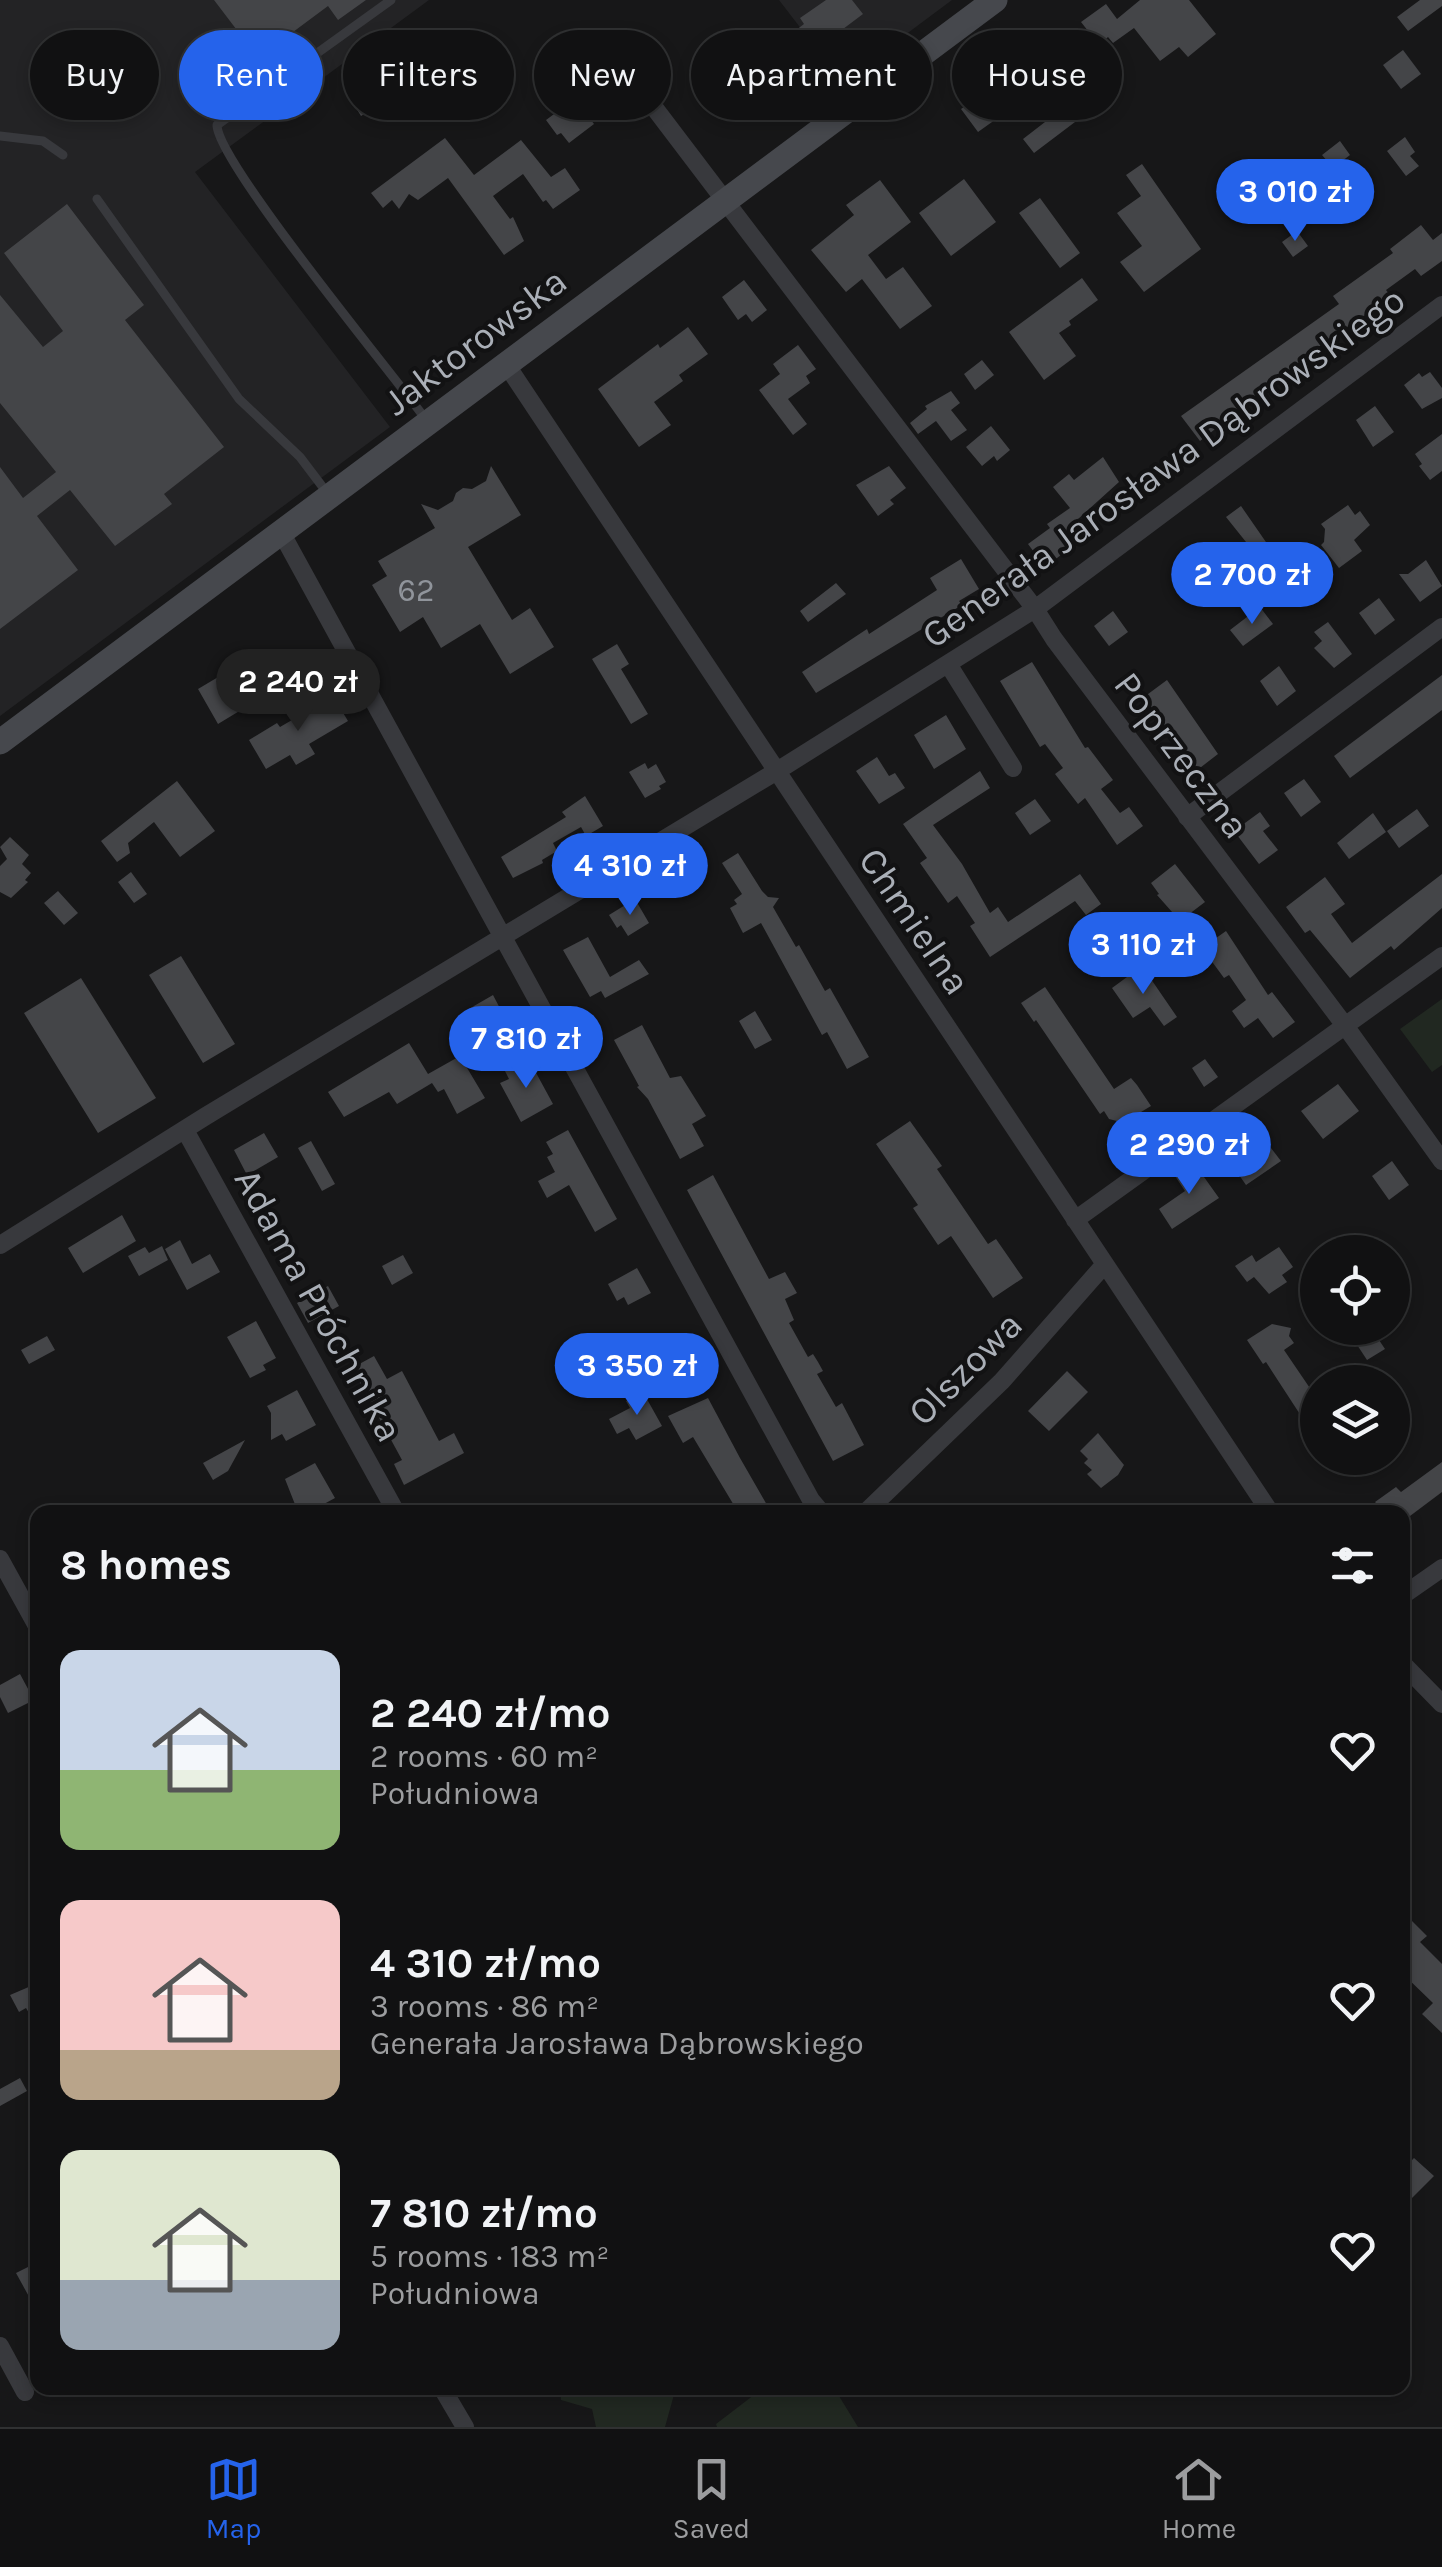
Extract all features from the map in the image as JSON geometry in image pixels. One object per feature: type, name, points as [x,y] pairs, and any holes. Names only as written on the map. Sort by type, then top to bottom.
[{"type":"main road","name":"Jaktorowska","points":[[0,742],[994,0]]},
{"type":"street","name":"Poprzeczna","points":[[664,120],[1035,609],[1442,1162]]},
{"type":"street","name":"Generała Jarosława Dąbrowskiego","points":[[0,1245],[1035,609],[1442,305]]},
{"type":"street","name":"Chmielna","points":[[506,364],[1265,1505]]},
{"type":"street","points":[[281,532],[815,1505]]},
{"type":"street","points":[[1187,816],[1442,628]]},
{"type":"street","points":[[948,664],[1013,768]]},
{"type":"street","points":[[1076,1220],[1442,956]]},
{"type":"street","name":"Adama Próchnika","points":[[185,1130],[392,1505]]},
{"type":"street","name":"Olszowa","points":[[873,1505],[1002,1381],[1105,1264]]},
{"type":"street","points":[[0,1559],[30,1613]]},
{"type":"street","points":[[1410,1590],[1442,1568]]},
{"type":"street","points":[[1410,1671],[1442,1704]]},
{"type":"street","points":[[0,2346],[25,2392]]},
{"type":"street","points":[[446,2395],[465,2427]]},
{"type":"lane","points":[[391,0],[217,125],[217,136],[249,187],[428,423]]},
{"type":"lane","points":[[0,136],[44,141],[63,155]]},
{"type":"lane","points":[[97,199],[239,398],[300,457],[329,496]]},
{"type":"shaded area","points":[[0,0],[429,0],[388,30],[343,30],[343,63],[323,78],[323,30],[179,30],[179,120],[266,120],[195,172],[390,427],[0,716]]},
{"type":"shaded area","points":[[779,0],[952,0],[912,30],[802,30]]},
{"type":"shaded area","points":[[1442,999],[1442,1065],[1432,1072],[1400,1029]]},
{"type":"shaded area","points":[[561,2395],[674,2395],[665,2427],[596,2427],[592,2409],[561,2400]]},
{"type":"shaded area","points":[[754,2395],[840,2395],[858,2427],[717,2427]]},
{"type":"building","points":[[214,0],[366,0],[338,20],[328,6],[296,30],[237,30]]},
{"type":"building","points":[[826,0],[852,0],[863,14],[842,30],[796,30],[804,24],[800,18]]},
{"type":"building","points":[[1140,0],[1189,0],[1216,34],[1188,57],[1179,47],[1160,61],[1134,28],[1122,37],[1122,30],[1087,30],[1081,22],[1106,4],[1117,19]]},
{"type":"building","points":[[1420,0],[1442,0],[1442,6],[1408,31],[1397,17]]},
{"type":"building","points":[[1403,50],[1421,74],[1401,89],[1383,65]]},
{"type":"building","points":[[546,120],[591,120],[594,124],[569,143],[561,133],[557,135]]},
{"type":"building","points":[[969,120],[995,120],[978,132]]},
{"type":"building","points":[[1045,122],[1075,122],[1034,153],[1023,139]]},
{"type":"building","points":[[1405,137],[1415,152],[1410,156],[1419,166],[1406,176],[1387,151]]},
{"type":"building","points":[[445,138],[474,175],[521,140],[551,177],[565,168],[580,190],[553,209],[546,200],[543,202],[523,174],[493,196],[510,219],[513,217],[524,241],[504,255],[448,178],[418,200],[409,194],[399,209],[392,200],[383,208],[371,193]]},
{"type":"building","points":[[1340,141],[1350,155],[1333,168],[1322,155]]},
{"type":"building","points":[[1142,164],[1201,249],[1144,292],[1120,262],[1142,246],[1117,213],[1141,196],[1126,175]]},
{"type":"building","points":[[964,179],[996,222],[951,256],[919,213]]},
{"type":"building","points":[[880,180],[911,222],[868,255],[886,279],[903,267],[932,306],[900,329],[862,279],[846,292],[811,250],[854,215],[846,205]]},
{"type":"building","points":[[1040,198],[1080,253],[1060,268],[1019,213]]},
{"type":"building","points":[[67,204],[144,305],[125,320],[224,447],[164,494],[172,504],[115,546],[70,490],[37,516],[78,570],[0,629],[0,467],[23,498],[56,472],[0,403],[0,295],[43,347],[63,331],[4,253]]},
{"type":"building","points":[[1421,225],[1433,240],[1442,233],[1442,261],[1421,276],[1415,269],[1386,290],[1392,298],[1330,338],[1200,441],[1181,416],[1339,304],[1333,296],[1393,253],[1390,249]]},
{"type":"building","points":[[1297,231],[1308,246],[1293,257],[1282,242]]},
{"type":"building","points":[[1082,278],[1098,300],[1059,333],[1076,356],[1044,380],[1009,332]]},
{"type":"building","points":[[744,280],[767,310],[752,322],[746,314],[738,320],[722,297]]},
{"type":"building","points":[[688,327],[708,354],[679,375],[683,381],[654,402],[671,425],[639,447],[598,389],[658,344],[660,348]]},
{"type":"building","points":[[798,345],[816,369],[806,376],[810,383],[788,399],[807,424],[793,435],[759,390],[780,374],[773,364]]},
{"type":"building","points":[[982,360],[994,375],[975,390],[964,374]]},
{"type":"building","points":[[1430,372],[1442,388],[1442,398],[1422,409],[1404,385],[1419,373],[1422,377]]},
{"type":"building","points":[[951,391],[960,403],[951,410],[967,430],[951,441],[936,421],[918,434],[910,423],[927,409],[925,406]]},
{"type":"building","points":[[1375,406],[1394,432],[1373,447],[1356,420]]},
{"type":"building","points":[[991,426],[1010,450],[997,461],[994,456],[982,466],[966,447]]},
{"type":"building","points":[[1442,434],[1442,471],[1430,480],[1415,454]]},
{"type":"building","points":[[1103,457],[1119,482],[1067,529],[1077,543],[1045,567],[1028,544],[1070,508],[1053,487],[1069,474],[1074,480]]},
{"type":"building","points":[[491,466],[521,515],[468,547],[512,620],[530,608],[554,647],[510,674],[480,624],[441,648],[423,617],[400,632],[372,585],[387,576],[378,561],[435,528],[421,504],[438,510],[453,501],[463,488],[472,489],[486,481]]},
{"type":"building","points":[[889,466],[906,488],[878,516],[856,485]]},
{"type":"building","points":[[1348,505],[1355,515],[1360,511],[1370,525],[1354,540],[1362,551],[1339,568],[1321,545],[1325,529],[1321,524]]},
{"type":"building","points":[[1241,506],[1277,558],[1270,568],[1262,569],[1259,565],[1251,571],[1235,551],[1246,542],[1226,517]]},
{"type":"building","points":[[961,559],[979,589],[959,601],[962,605],[816,693],[802,672],[867,629],[869,634],[937,590],[930,578]]},
{"type":"building","points":[[1426,560],[1442,586],[1420,602],[1399,574],[1408,574]]},
{"type":"building","points":[[836,583],[846,594],[808,622],[800,611]]},
{"type":"building","points":[[1379,598],[1395,620],[1375,635],[1359,613]]},
{"type":"building","points":[[1260,607],[1273,624],[1243,646],[1230,630]]},
{"type":"building","points":[[1113,611],[1128,632],[1109,646],[1094,626]]},
{"type":"building","points":[[1328,622],[1352,654],[1334,668],[1314,648],[1322,641],[1314,632]]},
{"type":"building","points":[[617,644],[629,664],[621,669],[648,714],[631,724],[592,659]]},
{"type":"building","points":[[258,661],[272,684],[243,702],[246,707],[218,724],[198,689],[235,667],[238,673]]},
{"type":"building","points":[[1032,662],[1085,748],[1113,780],[1101,789],[1120,813],[1129,807],[1143,826],[1117,845],[1085,798],[1078,804],[1055,774],[1063,768],[1045,744],[1040,747],[1000,681]]},
{"type":"building","points":[[1279,666],[1296,691],[1277,706],[1260,681]]},
{"type":"building","points":[[1442,675],[1442,710],[1350,778],[1334,756]]},
{"type":"building","points":[[1167,680],[1218,754],[1196,771],[1144,697]]},
{"type":"building","points":[[333,696],[348,721],[309,744],[315,754],[296,765],[290,755],[266,769],[249,740]]},
{"type":"building","points":[[946,715],[966,749],[934,769],[914,735]]},
{"type":"building","points":[[877,757],[889,776],[895,773],[905,788],[879,804],[856,771]]},
{"type":"building","points":[[645,763],[648,769],[656,764],[666,782],[645,798],[629,772]]},
{"type":"building","points":[[980,771],[990,788],[933,825],[962,864],[990,913],[998,907],[1008,922],[1080,874],[1101,904],[1086,915],[1075,901],[990,957],[957,896],[948,903],[920,863],[927,858],[903,824]]},
{"type":"building","points":[[1304,779],[1321,802],[1301,817],[1284,793]]},
{"type":"building","points":[[177,781],[215,831],[180,857],[154,822],[128,843],[130,853],[117,862],[101,841]]},
{"type":"building","points":[[585,796],[603,826],[586,836],[581,827],[553,843],[557,851],[513,878],[501,857],[566,817],[562,812]]},
{"type":"building","points":[[1035,799],[1051,821],[1030,835],[1015,813]]},
{"type":"building","points":[[1417,809],[1429,826],[1399,848],[1387,831]]},
{"type":"building","points":[[1260,812],[1270,826],[1263,831],[1278,850],[1259,864],[1234,831]]},
{"type":"building","points":[[1373,813],[1386,832],[1349,859],[1337,843]]},
{"type":"building","points":[[10,837],[29,855],[22,864],[31,873],[25,880],[28,882],[11,898],[0,892],[0,866],[7,859],[0,847]]},
{"type":"building","points":[[738,853],[762,891],[768,897],[779,898],[773,907],[825,991],[830,988],[869,1057],[847,1069],[827,1032],[822,1035],[761,923],[743,933],[730,908],[742,894],[722,863]]},
{"type":"building","points":[[1175,864],[1205,902],[1180,921],[1151,883]]},
{"type":"building","points":[[131,872],[147,894],[134,903],[118,882]]},
{"type":"building","points":[[1442,874],[1442,908],[1394,950],[1391,946],[1350,978],[1310,930],[1305,933],[1286,907],[1325,877],[1345,904],[1331,914],[1352,943]]},
{"type":"building","points":[[58,891],[78,913],[64,925],[44,903]]},
{"type":"building","points":[[635,899],[649,923],[628,936],[609,915]]},
{"type":"building","points":[[1226,931],[1268,995],[1272,992],[1295,1022],[1273,1038],[1258,1018],[1244,1028],[1232,1011],[1246,1000],[1229,975],[1224,978],[1202,948]]},
{"type":"building","points":[[588,937],[610,977],[639,960],[649,974],[605,998],[601,991],[590,997],[563,950]]},
{"type":"building","points":[[181,956],[235,1044],[203,1063],[149,975]]},
{"type":"building","points":[[1142,966],[1177,1017],[1164,1026],[1150,1007],[1133,1018],[1112,988]]},
{"type":"building","points":[[81,978],[156,1098],[98,1133],[24,1013]]},
{"type":"building","points":[[1045,987],[1114,1089],[1131,1078],[1137,1085],[1151,1106],[1141,1112],[1140,1127],[1109,1119],[1104,1111],[1100,1114],[1021,1003]]},
{"type":"building","points":[[493,995],[504,1016],[478,1030],[467,1010]]},
{"type":"building","points":[[755,1011],[772,1040],[755,1049],[739,1021]]},
{"type":"building","points":[[642,1025],[670,1078],[681,1076],[706,1116],[692,1124],[704,1146],[680,1159],[614,1040]]},
{"type":"building","points":[[409,1043],[428,1074],[460,1056],[485,1098],[457,1114],[444,1089],[438,1092],[432,1083],[397,1104],[389,1092],[344,1117],[328,1092]]},
{"type":"building","points":[[528,1058],[553,1104],[521,1122],[500,1083],[509,1079],[505,1071]]},
{"type":"building","points":[[1205,1059],[1218,1077],[1204,1087],[1192,1068]]},
{"type":"building","points":[[1338,1084],[1359,1111],[1323,1139],[1301,1111]]},
{"type":"building","points":[[910,1121],[988,1244],[996,1239],[1023,1278],[993,1298],[951,1236],[938,1245],[913,1208],[918,1205],[876,1144]]},
{"type":"building","points":[[568,1130],[617,1219],[595,1232],[569,1185],[547,1198],[538,1181],[555,1172],[547,1157],[553,1154],[546,1142]]},
{"type":"building","points":[[264,1133],[278,1157],[247,1175],[234,1150]]},
{"type":"building","points":[[1264,1139],[1281,1161],[1246,1185],[1230,1162]]},
{"type":"building","points":[[311,1141],[335,1184],[322,1191],[298,1148]]},
{"type":"building","points":[[1392,1161],[1409,1185],[1389,1200],[1372,1176]]},
{"type":"building","points":[[1194,1163],[1219,1198],[1172,1229],[1159,1209],[1185,1191],[1175,1176]]},
{"type":"building","points":[[713,1175],[769,1279],[785,1272],[797,1293],[785,1299],[794,1320],[789,1323],[808,1357],[813,1354],[818,1362],[823,1371],[817,1374],[836,1407],[842,1403],[864,1445],[833,1461],[687,1190]]},
{"type":"building","points":[[122,1215],[136,1241],[83,1273],[68,1248]]},
{"type":"building","points":[[180,1240],[192,1264],[210,1254],[220,1272],[187,1290],[165,1249]]},
{"type":"building","points":[[162,1246],[168,1260],[139,1276],[128,1256],[145,1247],[149,1253]]},
{"type":"building","points":[[1279,1247],[1293,1267],[1282,1275],[1287,1282],[1269,1294],[1254,1277],[1247,1282],[1235,1266],[1252,1255],[1256,1262]]},
{"type":"building","points":[[403,1255],[413,1273],[392,1285],[382,1266]]},
{"type":"building","points":[[637,1268],[651,1293],[628,1305],[624,1297],[617,1301],[608,1284]]},
{"type":"building","points":[[328,1286],[339,1306],[308,1323],[297,1303]]},
{"type":"building","points":[[256,1321],[276,1358],[263,1365],[266,1370],[250,1378],[227,1337]]},
{"type":"building","points":[[1272,1324],[1291,1328],[1289,1336],[1294,1343],[1284,1350],[1300,1374],[1300,1414],[1266,1362],[1263,1364],[1247,1340]]},
{"type":"building","points":[[674,1334],[689,1362],[654,1380],[643,1362],[650,1358],[646,1349]]},
{"type":"building","points":[[47,1336],[55,1350],[29,1364],[21,1350]]},
{"type":"building","points":[[1357,1345],[1382,1345],[1385,1349],[1367,1360]]},
{"type":"building","points":[[374,1356],[387,1379],[402,1371],[439,1441],[454,1433],[464,1453],[404,1485],[394,1464],[402,1460],[352,1368]]},
{"type":"building","points":[[595,1364],[602,1377],[577,1390],[570,1377]]},
{"type":"building","points":[[1067,1371],[1088,1392],[1049,1431],[1028,1411]]},
{"type":"building","points":[[297,1390],[316,1425],[286,1441],[282,1434],[271,1440],[271,1413],[267,1406]]},
{"type":"building","points":[[643,1392],[662,1426],[636,1440],[629,1428],[617,1434],[609,1419],[630,1408],[626,1401]]},
{"type":"building","points":[[708,1398],[767,1505],[734,1505],[693,1437],[683,1443],[668,1416]]},
{"type":"building","points":[[1098,1433],[1124,1465],[1101,1488],[1087,1474],[1092,1470],[1084,1463],[1088,1459],[1080,1451]]},
{"type":"building","points":[[245,1440],[228,1471],[213,1480],[203,1463]]},
{"type":"building","points":[[1442,1462],[1442,1492],[1410,1516],[1410,1505],[1375,1502],[1396,1487],[1401,1492]]},
{"type":"building","points":[[315,1463],[335,1498],[324,1505],[295,1505],[285,1479]]},
{"type":"building","points":[[20,1674],[30,1693],[30,1702],[8,1713],[0,1697],[0,1685]]},
{"type":"building","points":[[1410,1919],[1427,1936],[1420,1942],[1442,1964],[1442,2033],[1422,2014],[1433,2003],[1410,1981]]},
{"type":"building","points":[[30,1986],[30,2015],[26,2008],[19,2012],[10,1995]]},
{"type":"building","points":[[20,2078],[27,2091],[0,2106],[0,2089]]},
{"type":"building","points":[[1414,2158],[1434,2176],[1410,2200],[1410,2162]]},
{"type":"building","points":[[30,2266],[30,2298],[16,2273]]}]
